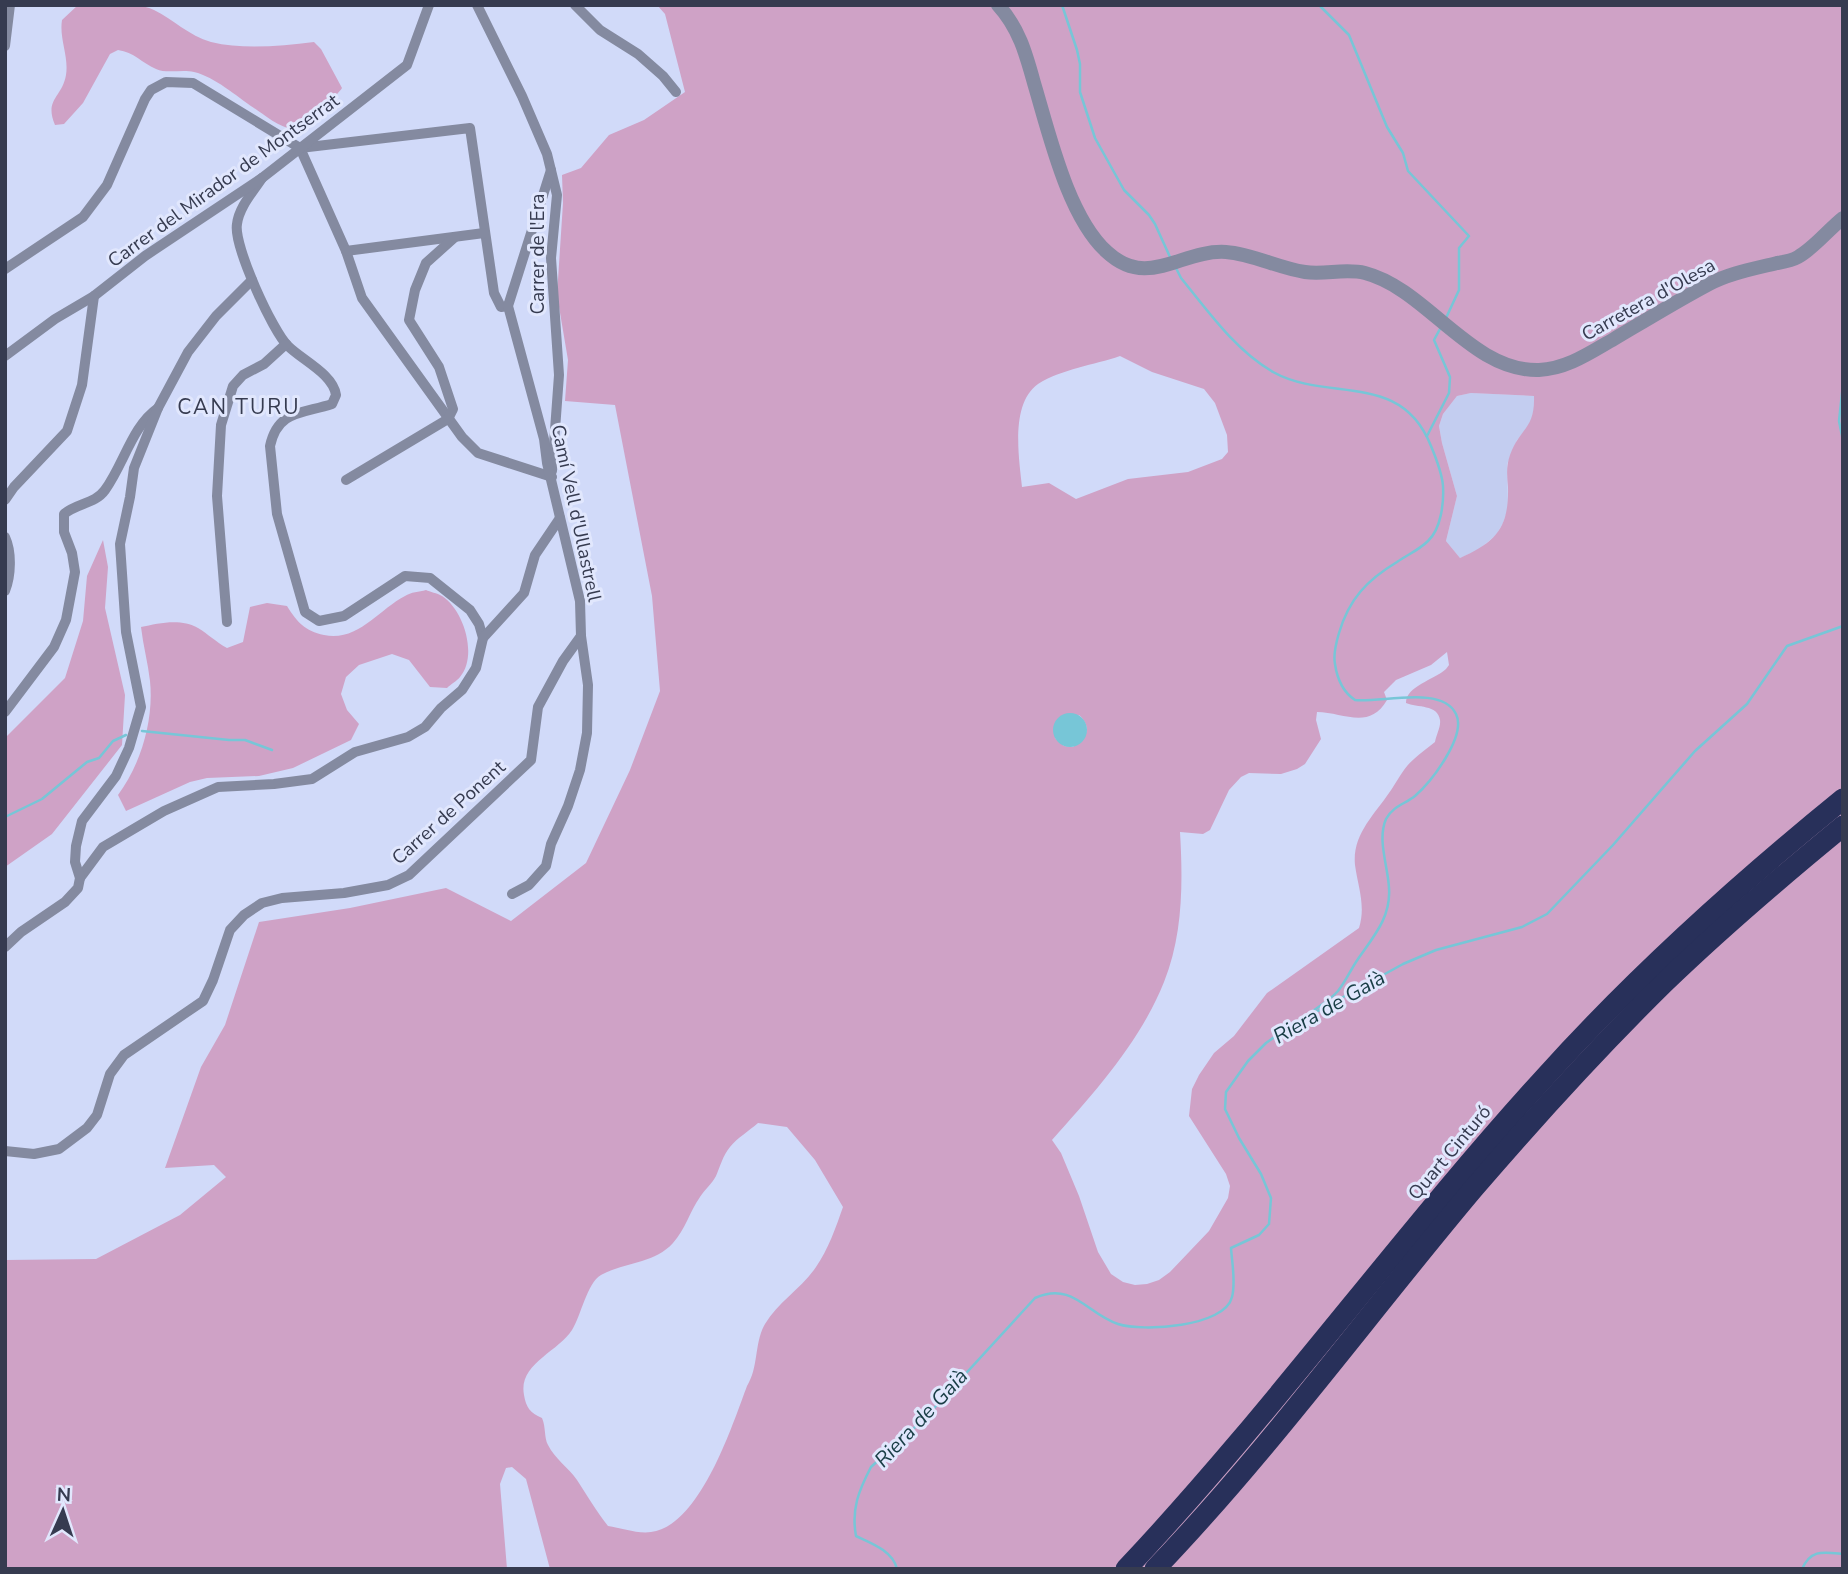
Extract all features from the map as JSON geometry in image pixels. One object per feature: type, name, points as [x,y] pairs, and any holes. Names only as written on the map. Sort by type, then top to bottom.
[{"type":"highway","name":"Quart Cinturó","points":[[1155,1569],[1268,1443],[1465,1199],[1518,1138],[1737,902],[1781,848],[1839,810]]},
{"type":"highway","name":"Quart Cinturó","points":[[1126,1569],[1240,1442],[1435,1203],[1545,1076],[1653,965],[1737,902]]},
{"type":"street","points":[[5,46],[10,5]]},
{"type":"street","name":"Carrer del Mirador de Montserrat","points":[[5,356],[55,319],[94,296],[145,256],[262,178],[407,65],[429,5]]},
{"type":"street","name":"Carrer de l'Era","points":[[477,5],[522,96],[547,155],[557,195],[551,258],[559,375],[552,477]]},
{"type":"street","points":[[575,5],[600,30],[638,54],[663,76],[676,92]]},
{"type":"street","name":"Carretera d'Olesa","points":[[998,5],[1010,20],[1024,47],[1061,170],[1083,220],[1104,250],[1115,259],[1133,267],[1158,268],[1198,254],[1226,252],[1305,272],[1337,270],[1366,273],[1397,288],[1480,350],[1518,368],[1540,370],[1578,360],[1727,276],[1799,257],[1843,218]]},
{"type":"street","points":[[5,270],[83,217],[107,185],[151,90],[166,82],[193,83],[300,148],[346,251],[362,298],[411,363],[448,419],[478,453],[552,477]]},
{"type":"street","points":[[300,148],[470,128],[484,233],[346,251]]},
{"type":"street","points":[[508,306],[551,170]]},
{"type":"street","points":[[5,947],[21,932],[65,902],[78,888],[80,877],[100,851],[164,811],[218,787],[312,779],[355,752],[408,737],[425,727],[441,708],[462,690],[476,668],[483,638],[479,624],[470,610],[430,578],[405,576],[344,616],[320,621],[305,612],[277,514],[270,446],[272,436],[284,420],[299,412],[332,404],[336,395],[331,382],[286,345],[252,280],[240,248],[236,229],[239,215],[262,178]]},
{"type":"street","name":"Camí Vell d'Ullastrell","points":[[484,233],[496,301],[501,307],[508,306],[544,439],[547,463],[580,601],[581,636],[588,685],[587,733],[580,770],[568,806],[551,844],[546,866],[529,885],[512,894]]},
{"type":"street","points":[[346,480],[448,419],[453,409],[439,367],[409,320],[415,290],[426,263],[454,237]]},
{"type":"street","points":[[80,877],[75,862],[82,821],[116,776],[129,748],[141,708],[126,632],[120,544],[134,468],[158,408],[188,352],[216,316],[252,280]]},
{"type":"street","points":[[5,500],[67,431],[82,385],[94,296]]},
{"type":"street","points":[[227,622],[217,496],[222,418],[233,386],[243,376],[264,365],[286,345]]},
{"type":"street","points":[[5,712],[54,647],[65,620],[75,572],[72,553],[64,532],[64,514],[95,500],[105,490],[146,416],[158,408]]},
{"type":"street","points":[[483,638],[524,593],[535,555],[560,518]]},
{"type":"street","points":[[5,537],[8,543],[9,567],[5,591]]},
{"type":"street","name":"Carrer de Ponent","points":[[5,1151],[34,1154],[58,1149],[80,1134],[97,1115],[110,1074],[124,1055],[203,1001],[230,930],[244,915],[262,903],[282,898],[344,893],[388,885],[409,875],[531,760],[538,707],[563,661],[581,636]]},
{"type":"street","points":[[76,846],[84,852],[100,851]]},
{"type":"shaded area","points":[[127,4],[146,7],[195,36],[236,46],[314,42],[321,49],[342,88],[307,122],[298,128],[287,128],[202,74],[160,70],[118,50],[110,54],[83,103],[64,124],[55,125],[52,116],[53,104],[64,83],[67,68],[62,20],[78,5]]},
{"type":"shaded area","points":[[657,5],[1843,5],[1843,1569],[550,1569],[526,1479],[512,1467],[506,1468],[500,1484],[507,1569],[5,1569],[5,1260],[96,1259],[180,1215],[226,1177],[214,1165],[165,1168],[201,1067],[225,1025],[259,922],[350,908],[446,888],[511,921],[586,863],[630,770],[660,691],[652,596],[615,405],[565,401],[568,360],[557,295],[563,203],[562,175],[581,168],[609,135],[644,120],[685,92],[665,14]],"holes":[[[1120,356],[1152,372],[1204,389],[1215,403],[1227,435],[1228,452],[1222,459],[1188,472],[1128,479],[1076,499],[1049,483],[1022,487],[1018,432],[1023,404],[1038,384],[1078,368]],[[1471,393],[1534,396],[1532,416],[1509,459],[1508,501],[1503,523],[1498,532],[1483,546],[1460,558],[1446,541],[1457,496],[1439,426],[1443,414],[1457,396]],[[1447,652],[1449,665],[1446,669],[1415,688],[1407,697],[1406,703],[1431,709],[1438,715],[1440,725],[1435,742],[1407,767],[1365,826],[1357,844],[1355,865],[1362,904],[1359,928],[1267,993],[1234,1036],[1214,1053],[1199,1075],[1192,1089],[1189,1116],[1226,1174],[1230,1186],[1228,1198],[1209,1231],[1170,1272],[1147,1284],[1123,1282],[1111,1274],[1098,1252],[1079,1196],[1061,1153],[1052,1140],[1100,1085],[1129,1046],[1164,982],[1178,927],[1180,832],[1203,834],[1210,830],[1229,790],[1241,777],[1249,773],[1281,774],[1305,764],[1321,739],[1316,720],[1317,712],[1355,718],[1372,715],[1387,700],[1384,692],[1396,680],[1431,665]],[[1079,715],[1086,724],[1084,736],[1073,747],[1064,746],[1055,738]],[[758,1123],[787,1127],[815,1160],[843,1207],[828,1246],[816,1267],[765,1324],[759,1339],[751,1379],[723,1448],[699,1494],[669,1526],[651,1532],[635,1532],[608,1526],[577,1480],[548,1445],[542,1418],[532,1412],[526,1403],[524,1384],[527,1375],[540,1359],[572,1330],[596,1279],[610,1271],[657,1255],[673,1243],[736,1141]]]},
{"type":"shaded area","points":[[1471,393],[1535,396],[1535,413],[1531,423],[1517,440],[1507,464],[1508,509],[1503,523],[1496,535],[1478,550],[1460,558],[1446,541],[1457,496],[1439,426],[1443,414],[1457,396]]},
{"type":"shaded area","points":[[103,540],[108,567],[105,608],[125,695],[122,745],[52,834],[5,867],[5,738],[65,678],[83,621],[87,576]]},
{"type":"shaded area","points":[[426,590],[442,596],[450,603],[466,634],[468,657],[465,668],[459,678],[447,688],[430,687],[409,660],[392,654],[359,665],[346,677],[341,694],[347,710],[359,724],[351,740],[293,768],[259,776],[207,778],[190,782],[126,811],[118,795],[139,756],[150,711],[150,681],[141,627],[170,622],[184,623],[198,628],[227,648],[243,642],[250,607],[267,603],[287,606],[307,628],[324,635],[336,636],[357,629],[407,595]]},
{"type":"shaded area","points":[[1070,713],[1082,718],[1087,730],[1082,742],[1070,747],[1058,742],[1053,730],[1058,718]]},
{"type":"waterway","points":[[1062,5],[1077,50],[1080,92],[1095,138],[1124,190],[1155,224],[1170,257]]},
{"type":"waterway","points":[[1319,5],[1349,35],[1387,127],[1403,153],[1408,171],[1469,236],[1459,248],[1459,290],[1446,318]]},
{"type":"waterway","points":[[1175,266],[1181,278],[1223,329],[1246,353],[1273,372],[1295,381],[1383,397],[1402,407],[1418,422],[1431,446],[1442,481],[1443,500],[1436,530],[1421,547],[1386,569],[1360,592],[1343,621],[1334,660],[1341,684],[1355,700],[1410,697],[1438,700],[1449,705],[1456,714],[1456,734],[1446,758],[1430,780],[1386,819],[1383,844],[1389,898],[1384,917],[1338,991],[1309,1014]]},
{"type":"waterway","points":[[1427,436],[1449,393],[1450,377],[1434,340],[1441,327]]},
{"type":"waterway","name":"Riera de Gaià","points":[[1843,384],[1839,421],[1843,441]]},
{"type":"waterway","name":"Riera de Gaià","points":[[897,1569],[886,1552],[856,1536],[857,1500],[871,1467],[925,1418],[1035,1298],[1060,1293],[1118,1324],[1145,1327],[1199,1321],[1226,1307],[1232,1297],[1234,1285],[1231,1248],[1259,1235],[1269,1224],[1271,1198],[1261,1174],[1225,1109],[1226,1092],[1248,1061],[1266,1043],[1287,1028],[1403,964],[1436,950],[1522,927],[1547,914],[1613,845],[1695,751],[1747,704],[1787,646],[1843,626]]},
{"type":"waterway","points":[[142,731],[245,740],[272,750]]},
{"type":"waterway","points":[[5,817],[42,799],[87,762],[99,758],[113,741],[126,735]]},
{"type":"waterway","points":[[1802,1569],[1809,1558],[1818,1553],[1843,1554]]},
{"type":"district","name":"CAN TURU","points":[[239,407]]}]
